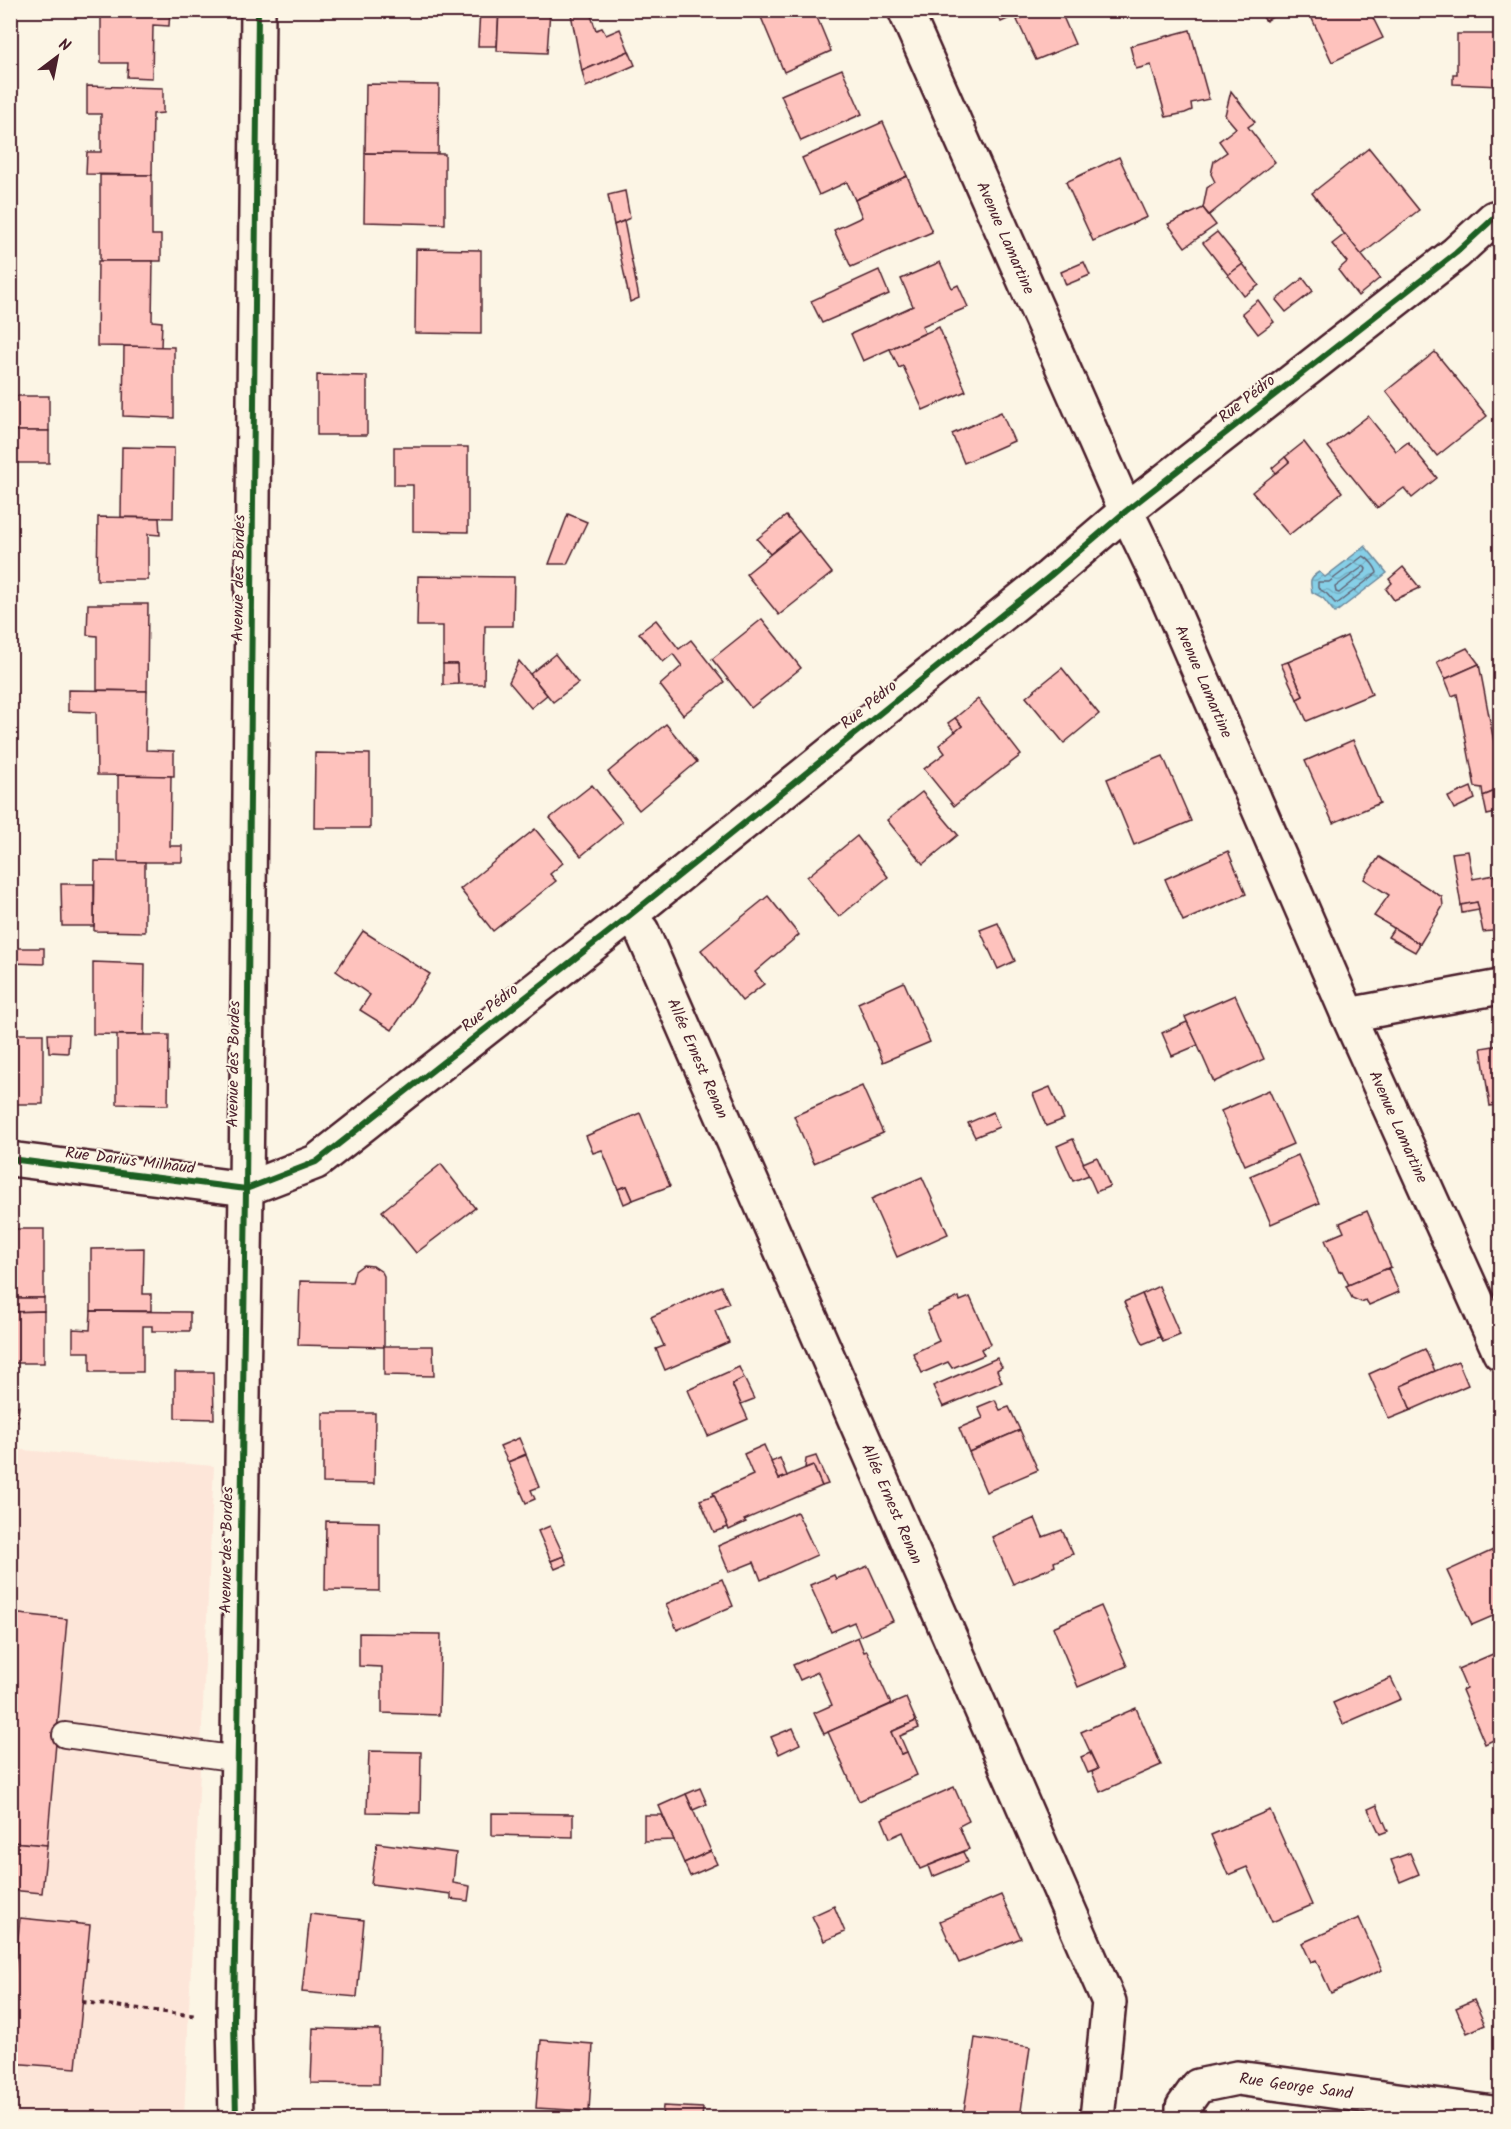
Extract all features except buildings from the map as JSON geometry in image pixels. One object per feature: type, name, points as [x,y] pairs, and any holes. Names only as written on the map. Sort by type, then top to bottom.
[{"type":"street","name":"Avenue des Bordes","points":[[236,2118],[234,2020],[246,1190],[258,10]]},
{"type":"street","name":"Avenue Lamartine","points":[[905,10],[1126,511],[1164,590],[1348,1015],[1500,1353]]},
{"type":"street","name":"Rue Pédro","points":[[246,1190],[316,1162],[629,916],[1050,576],[1126,511],[1456,253],[1494,218]]},
{"type":"street","name":"Allée Ernest Renan","points":[[629,916],[642,931],[1109,2002],[1098,2111]]},
{"type":"street","points":[[1348,1015],[1500,987]]},
{"type":"street","name":"Rue Darius Milhaud","points":[[10,1159],[246,1190]]},
{"type":"street","name":"Rue George Sand","points":[[1183,2118],[1183,2107],[1198,2086],[1236,2078],[1500,2114]]},
{"type":"lane","points":[[65,1735],[238,1759]]},
{"type":"path","points":[[82,2002],[234,2020]]},
{"type":"shaded area","points":[[10,1449],[214,1466],[184,2118],[11,2118]]},
{"type":"water","points":[[1365,546],[1387,573],[1335,613],[1323,598],[1312,592],[1312,578],[1319,572],[1325,577]]},
{"type":"cycle path","points":[[236,2118],[234,2020],[246,1189],[258,10]]},
{"type":"cycle path","points":[[10,1159],[246,1189],[316,1162],[629,916],[1050,576],[1126,511],[1456,253],[1494,218]]}]
